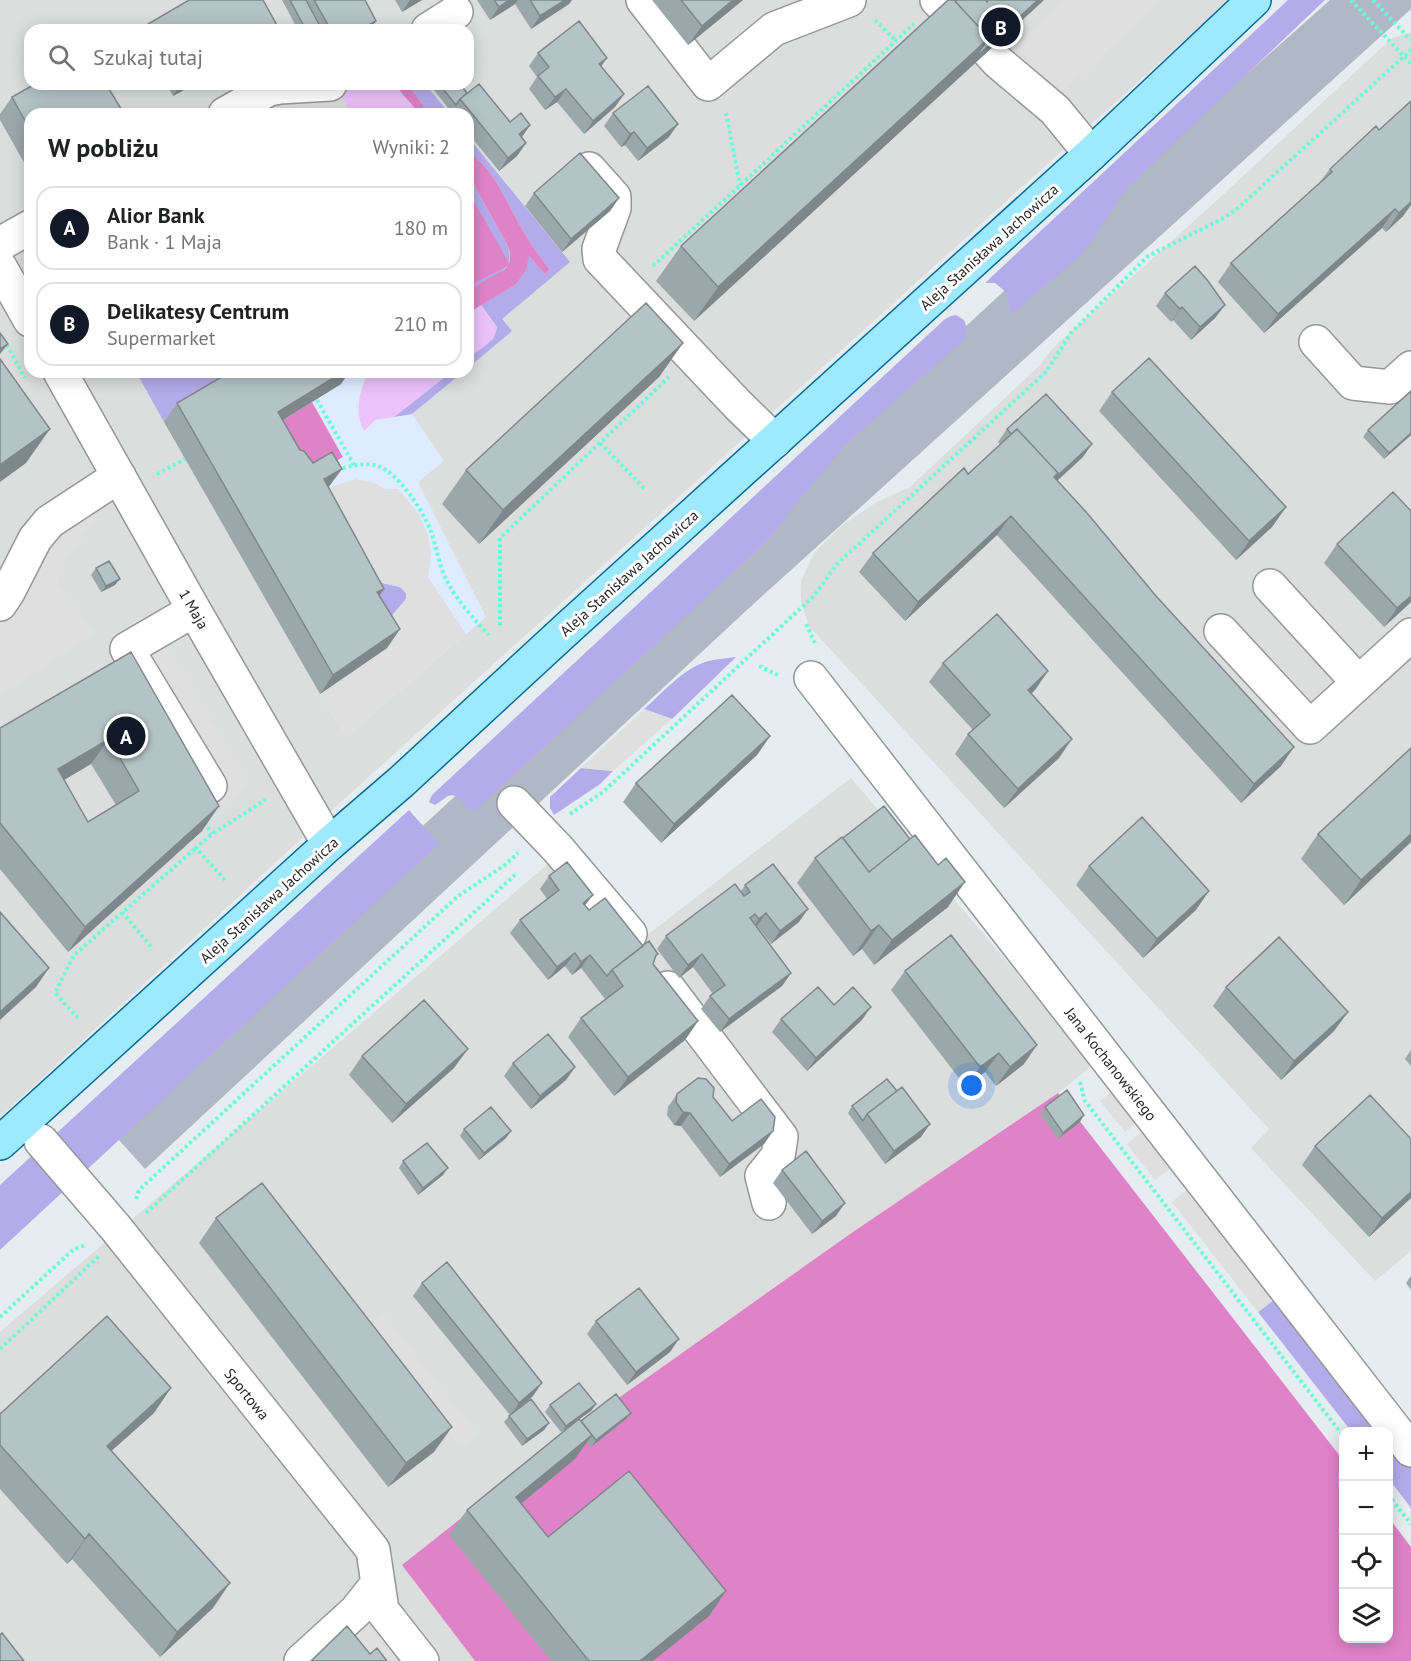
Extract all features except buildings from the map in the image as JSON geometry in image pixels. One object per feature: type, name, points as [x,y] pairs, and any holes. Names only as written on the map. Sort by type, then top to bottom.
[{"type":"main road","name":"Aleja Stanisława Jachowicza","points":[[1,1142],[329,844],[401,782],[1091,154],[1254,0]]},
{"type":"street","points":[[643,0],[708,84],[774,29],[849,0]]},
{"type":"street","points":[[437,24],[456,12]]},
{"type":"street","points":[[988,51],[1055,110],[1091,154]]},
{"type":"street","points":[[236,108],[267,90]]},
{"type":"street","points":[[585,165],[614,197],[614,208],[599,249],[600,259],[775,441]]},
{"type":"street","points":[[0,244],[24,230]]},
{"type":"street","points":[[0,267],[24,309]]},
{"type":"street","points":[[1316,342],[1353,382],[1390,387],[1411,368]]},
{"type":"street","name":"1 Maja","points":[[63,378],[329,844]]},
{"type":"street","points":[[0,604],[35,538],[49,522],[119,476]]},
{"type":"street","points":[[1270,586],[1358,682]]},
{"type":"street","points":[[194,610],[127,649],[210,786]]},
{"type":"street","points":[[1221,631],[1310,727],[1411,635]]},
{"type":"street","name":"Jana Kochanowskiego","points":[[811,678],[1411,1450]]},
{"type":"street","points":[[514,803],[626,927],[664,984],[781,1137],[778,1156],[762,1176],[769,1203]]},
{"type":"street","points":[[1,1142],[41,1141],[43,1104]]},
{"type":"street","name":"Sportowa","points":[[41,1141],[118,1232],[373,1551],[382,1610],[422,1661]]},
{"type":"street","points":[[301,1661],[356,1611],[378,1583]]},
{"type":"path","points":[[1351,0],[1411,64]]},
{"type":"path","points":[[1373,0],[1411,40]]},
{"type":"path","points":[[628,290],[740,185],[942,4]]},
{"type":"path","points":[[0,1317],[74,1249],[118,1232],[131,1213],[139,1190],[458,897],[505,865],[527,844],[603,792],[814,596],[837,564],[1046,372],[1071,333],[1148,256],[1222,219],[1238,208],[1411,50]]},
{"type":"path","points":[[708,84],[725,111],[740,185]]},
{"type":"path","points":[[500,625],[500,538],[691,356]]},
{"type":"path","points":[[317,400],[354,465]]},
{"type":"path","points":[[600,443],[646,490]]},
{"type":"path","points":[[157,474],[185,459]]},
{"type":"path","points":[[330,475],[337,470],[354,465],[377,466],[392,475],[424,515],[449,585],[489,635]]},
{"type":"path","points":[[78,1018],[55,993],[74,955],[212,834],[265,800],[270,809]]},
{"type":"path","points":[[196,848],[225,880]]},
{"type":"path","points":[[0,1349],[118,1232],[208,1157],[515,875]]},
{"type":"path","points":[[122,912],[153,949]]},
{"type":"path","points":[[1393,1500],[1411,1524]]},
{"type":"shaded area","points":[[0,0],[1229,0],[342,801],[0,1117]]},
{"type":"shaded area","points":[[1067,0],[1162,0],[1060,94],[1016,46]]},
{"type":"shaded area","points":[[1288,0],[1325,0],[1127,188],[1083,253],[1011,315],[1007,293],[995,283],[985,283]]},
{"type":"shaded area","points":[[1330,0],[1411,0],[1411,9],[748,609],[145,1169],[102,1121],[1039,259]]},
{"type":"shaded area","points":[[1411,32],[1411,1251],[1375,1281],[1251,1148],[1269,1129],[809,626],[801,601],[801,581],[814,553],[841,526],[877,502],[910,487],[1040,365],[1053,348],[1392,38]]},
{"type":"shaded area","points":[[342,90],[400,90],[415,108],[349,108],[338,92]]},
{"type":"shaded area","points":[[352,90],[402,90],[415,108],[353,108]]},
{"type":"shaded area","points":[[412,90],[430,90],[445,108],[425,108]]},
{"type":"shaded area","points":[[412,90],[425,108],[415,108],[400,91]]},
{"type":"shaded area","points":[[474,144],[570,262],[502,319],[512,331],[474,363],[474,353],[493,339],[497,327],[481,305],[515,285],[529,256],[545,274],[550,270],[530,243],[495,180],[474,156]]},
{"type":"shaded area","points":[[474,156],[495,180],[530,243],[550,270],[545,274],[529,256],[526,270],[515,285],[474,309],[474,287],[507,266],[474,284],[474,201],[509,263],[507,244],[474,185]]},
{"type":"shaded area","points":[[474,185],[507,244],[510,254],[508,263],[474,201]]},
{"type":"shaded area","points":[[507,265],[492,278],[474,287],[474,284]]},
{"type":"shaded area","points":[[481,305],[497,327],[490,341],[474,354],[474,309]]},
{"type":"shaded area","points":[[956,315],[965,323],[964,340],[848,442],[774,533],[755,552],[476,810],[468,809],[453,795],[435,805],[429,802],[432,795],[945,319]]},
{"type":"shaded area","points":[[139,378],[456,378],[412,414],[444,461],[418,482],[486,617],[346,737]]},
{"type":"shaded area","points":[[139,378],[227,378],[230,383],[164,422]]},
{"type":"shaded area","points":[[366,378],[443,378],[394,417],[375,420],[364,431],[359,417],[359,401]]},
{"type":"shaded area","points":[[443,378],[456,378],[412,414],[394,417]]},
{"type":"shaded area","points":[[312,402],[343,457],[319,471],[265,431]]},
{"type":"shaded area","points":[[355,479],[375,483],[384,489],[398,489],[419,514],[428,535],[431,553],[428,577],[466,634],[346,737],[320,694],[386,648],[377,633],[406,599],[406,593],[400,587],[369,580],[328,488]]},
{"type":"shaded area","points":[[77,486],[96,520],[64,561],[57,581],[95,633],[0,695],[0,576]]},
{"type":"shaded area","points":[[369,580],[400,587],[406,593],[406,599],[377,633]]},
{"type":"shaded area","points":[[168,646],[250,787],[196,821],[114,677]]},
{"type":"shaded area","points":[[736,657],[672,719],[644,709],[690,669],[708,661]]},
{"type":"shaded area","points":[[644,709],[672,719],[613,771],[581,768]]},
{"type":"shaded area","points":[[581,768],[613,771],[600,784],[554,815],[550,808],[550,797]]},
{"type":"shaded area","points":[[851,778],[1094,1064],[1058,1093],[850,1234],[569,1433],[403,1565],[475,1661],[0,1661],[0,1332],[562,852],[638,942]]},
{"type":"shaded area","points":[[409,810],[439,844],[0,1250],[0,1185]]},
{"type":"shaded area","points":[[1116,1088],[1141,1119],[1125,1132],[1100,1101]]},
{"type":"shaded area","points":[[1058,1093],[1339,1455],[1339,1643],[1393,1643],[1393,1523],[1411,1547],[1411,1661],[475,1661],[402,1565],[569,1433],[850,1234]]},
{"type":"shaded area","points":[[1147,1127],[1176,1164],[1155,1180],[1127,1144]]},
{"type":"shaded area","points":[[1192,1185],[1279,1296],[1258,1312],[1172,1202]]},
{"type":"shaded area","points":[[1279,1296],[1381,1427],[1348,1427],[1258,1312]]},
{"type":"shaded area","points":[[383,1314],[478,1435],[461,1448],[366,1328]]},
{"type":"shaded area","points":[[1393,1443],[1411,1466],[1411,1508],[1393,1484]]},
{"type":"shaded area","points":[[368,1627],[397,1661],[377,1661],[357,1637]]},
{"type":"place","name":"Delikatesy Centrum","points":[[1001,27]]},
{"type":"place","name":"Alior Bank","points":[[126,736]]}]
